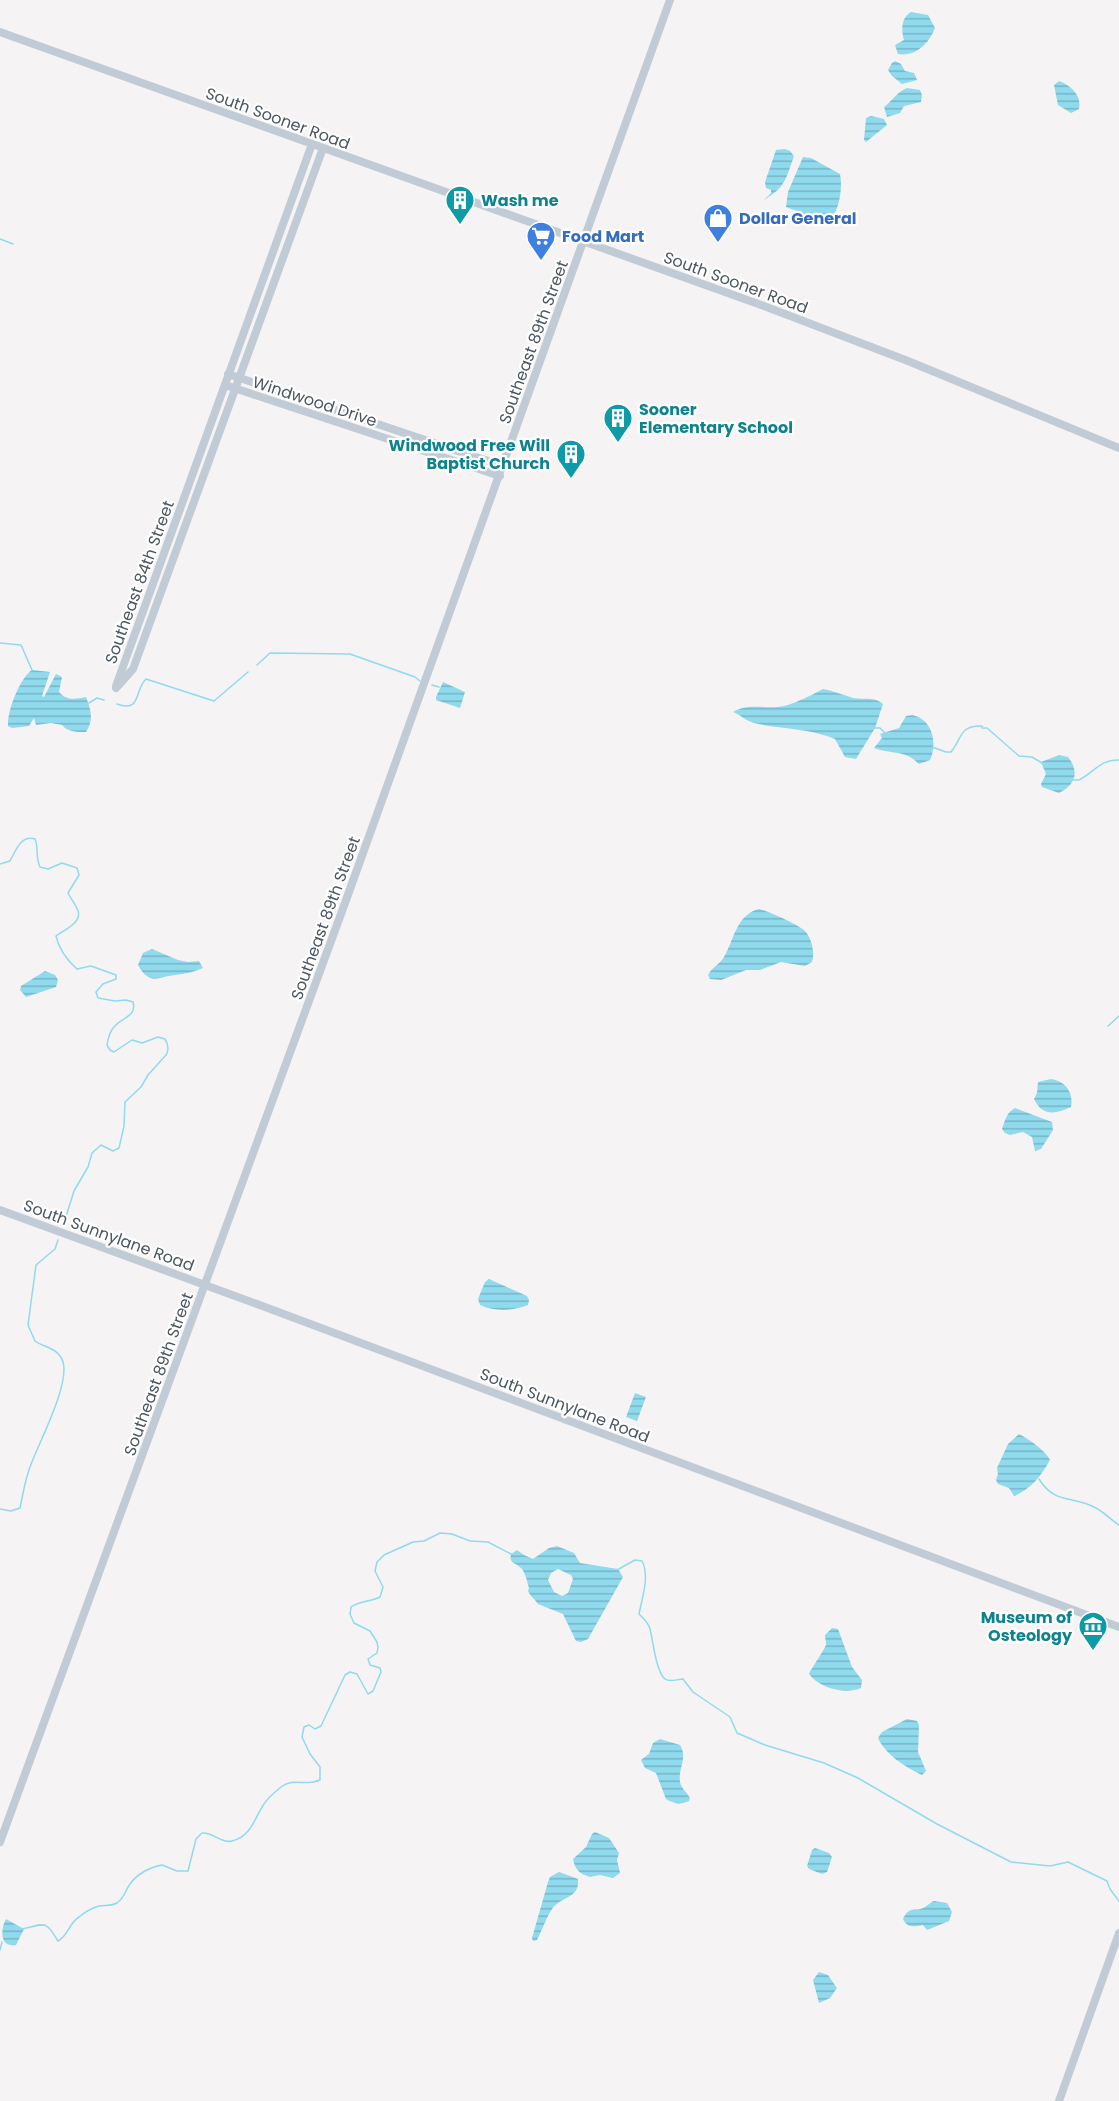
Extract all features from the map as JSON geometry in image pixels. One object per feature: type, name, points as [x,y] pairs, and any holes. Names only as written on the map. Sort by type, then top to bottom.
[{"type":"street","name":"Southeast 89th Street","points":[[0,1842],[500,476],[670,0]]},
{"type":"street","name":"South Sooner Road","points":[[0,32],[875,348],[1119,448]]},
{"type":"street","name":"Southeast 84th Street","points":[[312,144],[116,688],[134,669],[323,148]]},
{"type":"street","name":"Windwood Drive","points":[[228,374],[503,466]]},
{"type":"street","name":"Windwood Drive","points":[[225,385],[500,476]]},
{"type":"street","name":"South Sunnylane Road","points":[[0,1210],[1119,1627]]},
{"type":"street","points":[[1059,2101],[1119,1933]]},
{"type":"water","points":[[911,12],[928,15],[935,28],[921,48],[911,53],[898,54],[895,45],[904,40],[903,25],[905,18]]},
{"type":"water","points":[[895,61],[901,64],[905,71],[914,73],[917,80],[902,84],[892,76],[888,70]]},
{"type":"water","points":[[1059,81],[1068,85],[1075,92],[1079,100],[1079,109],[1071,113],[1058,105],[1054,85]]},
{"type":"water","points":[[907,88],[920,90],[921,102],[904,106],[900,113],[887,117],[884,107]]},
{"type":"water","points":[[871,116],[884,119],[887,125],[866,142],[864,140],[866,118]]},
{"type":"water","points":[[785,149],[794,156],[787,176],[777,191],[764,200],[771,193],[771,190],[766,188],[765,182],[776,150]]},
{"type":"water","points":[[803,157],[811,158],[840,174],[839,200],[835,213],[828,223],[786,207],[788,192]]},
{"type":"water","points":[[32,670],[50,672],[42,696],[44,697],[56,674],[62,677],[59,692],[62,695],[71,699],[86,697],[91,715],[86,732],[73,731],[62,725],[51,723],[36,725],[34,718],[29,726],[12,728],[8,726],[15,695],[27,674]]},
{"type":"water","points":[[443,682],[465,692],[460,708],[436,700]]},
{"type":"water","points":[[823,689],[853,698],[876,700],[883,704],[875,728],[856,759],[845,757],[835,739],[830,737],[754,723],[733,712],[745,707],[784,706]]},
{"type":"water","points":[[912,715],[924,721],[932,732],[933,746],[930,760],[919,764],[903,754],[874,748],[882,738],[880,734],[899,728],[906,716]]},
{"type":"water","points":[[1059,755],[1068,757],[1075,773],[1069,786],[1059,793],[1042,787],[1041,784],[1046,774],[1041,762]]},
{"type":"water","points":[[759,909],[783,918],[805,931],[812,946],[812,962],[805,966],[781,962],[760,970],[746,970],[721,980],[710,979],[708,975],[724,957],[740,922],[751,912]]},
{"type":"water","points":[[152,949],[178,960],[199,961],[203,968],[182,974],[150,978],[142,972],[138,965],[143,953]]},
{"type":"water","points":[[45,971],[55,975],[58,980],[56,987],[26,997],[20,990],[21,986]]},
{"type":"water","points":[[1051,1079],[1060,1082],[1070,1092],[1071,1107],[1050,1112],[1041,1109],[1038,1105],[1034,1099],[1038,1082]]},
{"type":"water","points":[[1015,1108],[1052,1122],[1053,1130],[1041,1149],[1035,1151],[1032,1137],[1023,1132],[1010,1135],[1002,1129],[1008,1114]]},
{"type":"water","points":[[489,1279],[527,1296],[528,1305],[504,1310],[480,1305],[478,1299],[485,1282]]},
{"type":"water","points":[[635,1393],[646,1397],[637,1421],[626,1417]]},
{"type":"water","points":[[1019,1434],[1037,1446],[1050,1460],[1026,1490],[1014,1496],[1009,1488],[998,1484],[996,1480],[997,1468],[1008,1444]]},
{"type":"water","points":[[557,1546],[574,1553],[580,1563],[618,1569],[623,1577],[588,1639],[581,1642],[576,1641],[563,1614],[538,1604],[528,1591],[523,1570],[511,1560],[511,1554],[517,1550],[533,1559],[549,1548]],"holes":[[[558,1569],[571,1575],[573,1579],[568,1593],[562,1596],[554,1592],[548,1580],[551,1573]]]},
{"type":"water","points":[[832,1628],[838,1629],[852,1667],[862,1680],[861,1688],[848,1691],[833,1689],[819,1683],[809,1674],[826,1644],[825,1635]]},
{"type":"water","points":[[907,1719],[917,1721],[919,1725],[918,1752],[926,1771],[922,1775],[897,1760],[878,1738],[882,1732]]},
{"type":"water","points":[[660,1739],[680,1745],[683,1759],[680,1782],[690,1798],[689,1801],[678,1803],[666,1799],[656,1773],[645,1768],[641,1760],[649,1754],[653,1743]]},
{"type":"water","points":[[595,1832],[609,1838],[619,1853],[617,1860],[620,1873],[613,1878],[600,1875],[590,1877],[581,1873],[575,1866],[573,1859],[586,1847]]},
{"type":"water","points":[[815,1848],[829,1853],[832,1857],[827,1872],[822,1874],[807,1866],[812,1850]]},
{"type":"water","points":[[559,1872],[578,1879],[578,1885],[573,1894],[552,1909],[537,1940],[533,1941],[548,1882],[550,1877]]},
{"type":"water","points":[[934,1901],[947,1903],[952,1912],[949,1921],[927,1930],[923,1925],[911,1926],[903,1919],[911,1910],[922,1909]]},
{"type":"water","points":[[6,1919],[24,1929],[16,1945],[7,1944],[4,1941],[2,1933]]},
{"type":"water","points":[[819,1972],[828,1975],[837,1988],[830,1998],[819,2003],[813,1980]]},
{"type":"waterway","points":[[0,239],[13,244]]},
{"type":"waterway","points":[[0,643],[21,645],[32,670]]},
{"type":"waterway","points":[[257,665],[270,653],[350,654],[415,677],[420,681]]},
{"type":"waterway","points":[[117,704],[125,706],[134,703],[146,679],[214,701],[248,672]]},
{"type":"waterway","points":[[432,685],[439,687]]},
{"type":"waterway","points":[[89,703],[97,698],[104,700]]},
{"type":"waterway","points":[[932,747],[951,752],[965,730],[982,726],[1019,756],[1032,757],[1042,763]]},
{"type":"waterway","points":[[874,728],[880,728],[885,733]]},
{"type":"waterway","points":[[1073,780],[1079,780],[1107,762],[1119,760]]},
{"type":"waterway","points":[[0,864],[10,861],[19,844],[30,838],[35,839],[40,867],[48,869],[62,863],[77,868],[79,875],[68,893],[79,915],[72,926],[56,936],[59,946],[77,969],[91,966],[116,975],[116,979],[103,984],[96,992],[98,998],[126,1000],[133,1002],[134,1007],[131,1014],[113,1029],[107,1045],[114,1052],[132,1040],[142,1043],[158,1037],[165,1039],[167,1045],[166,1055],[148,1075],[141,1087],[125,1102],[124,1126],[119,1148],[113,1151],[101,1145],[92,1153],[88,1167],[74,1191],[63,1226]]},
{"type":"waterway","points":[[1108,1026],[1119,1016]]},
{"type":"waterway","points":[[0,1509],[11,1511],[20,1508],[28,1472],[62,1385],[64,1372],[61,1357],[55,1351],[35,1341],[28,1325],[36,1265],[55,1249],[58,1240]]},
{"type":"waterway","points":[[1039,1479],[1051,1493],[1088,1504],[1119,1525]]},
{"type":"waterway","points":[[22,1929],[44,1925],[50,1929],[58,1941],[86,1912],[99,1906],[117,1903],[133,1880],[153,1867],[162,1865],[177,1871],[188,1871],[196,1839],[202,1833],[210,1834],[221,1840],[238,1839],[248,1831],[266,1802],[281,1787],[291,1783],[309,1783],[320,1780],[320,1767],[310,1754],[302,1737],[304,1727],[309,1725],[315,1729],[321,1726],[345,1675],[350,1672],[357,1674],[368,1694],[373,1691],[381,1672],[380,1668],[370,1665],[368,1659],[377,1653],[377,1642],[370,1631],[354,1623],[350,1614],[351,1607],[354,1605],[380,1597],[383,1587],[375,1571],[377,1562],[384,1555],[440,1533],[452,1534],[470,1541],[488,1542],[511,1554]]},
{"type":"waterway","points":[[617,1570],[635,1560],[642,1561],[645,1580],[639,1614],[649,1627],[662,1675],[669,1681],[683,1679],[693,1692],[730,1717],[737,1733],[765,1745],[824,1763],[858,1778],[937,1824],[1011,1862],[1050,1866],[1068,1862],[1107,1881],[1119,1901]]},
{"type":"waterway","points":[[0,1950],[2,1942]]},
{"type":"place","name":"Wash me","points":[[460,226]]},
{"type":"place","name":"Dollar General","points":[[718,244]]},
{"type":"place","name":"Food Mart","points":[[541,262]]},
{"type":"place","name":"Sooner Elementary School","points":[[618,444]]},
{"type":"place","name":"Windwood Free Will Baptist Church","points":[[571,480]]},
{"type":"place","name":"Museum of Osteology","points":[[1093,1652]]}]
